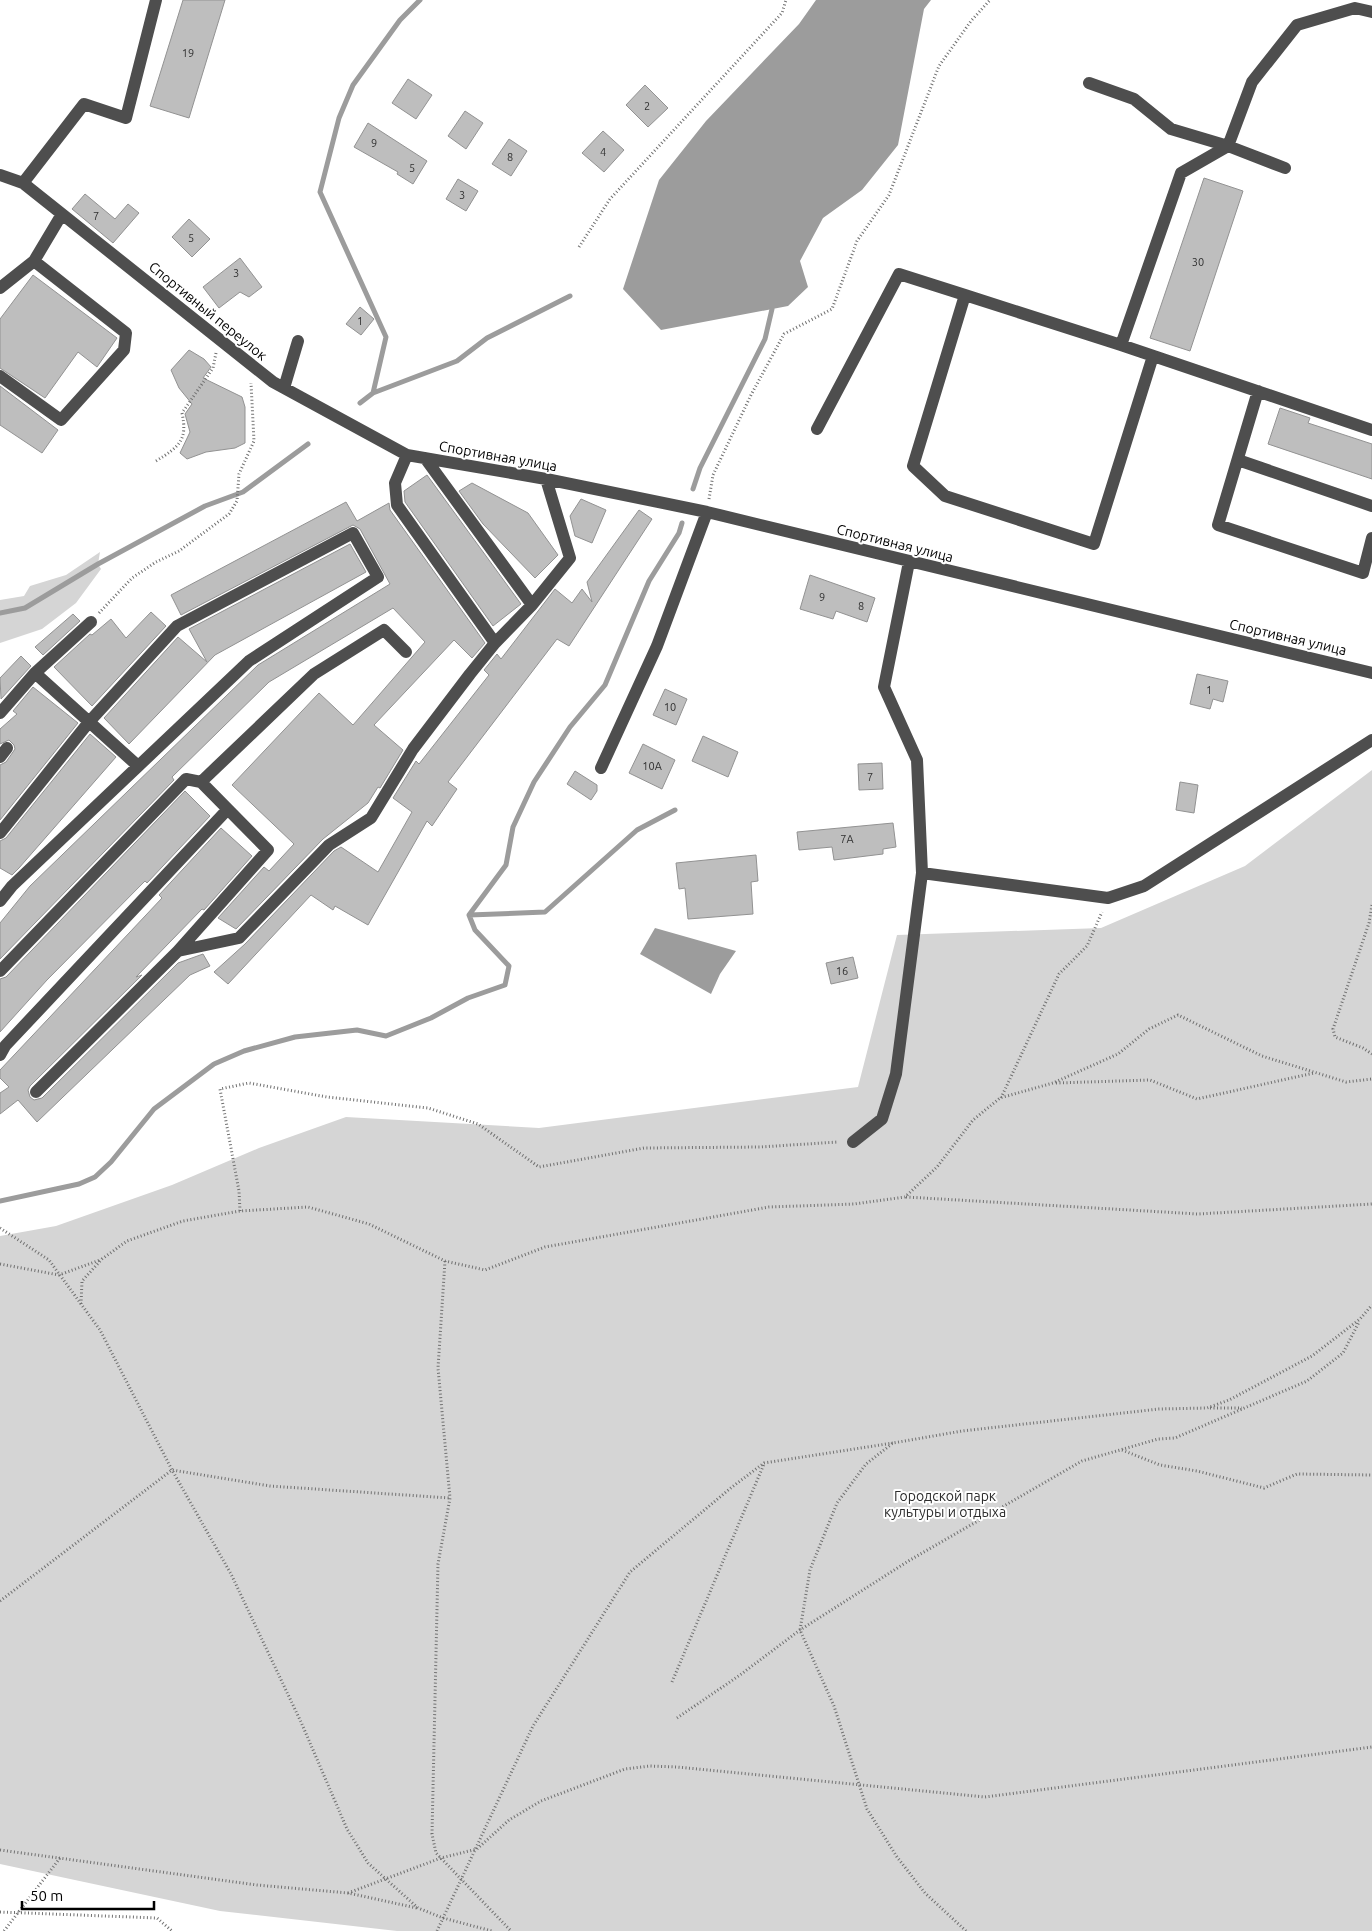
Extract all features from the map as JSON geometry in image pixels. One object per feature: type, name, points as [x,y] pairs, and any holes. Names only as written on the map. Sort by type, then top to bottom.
[{"type":"street","points":[[23,182],[84,104],[126,118],[156,0]]},
{"type":"street","points":[[1121,345],[1181,173],[1228,146],[1252,82],[1297,25],[1354,4],[1372,12]]},
{"type":"street","points":[[1089,83],[1134,100],[1171,128],[1228,146],[1285,168]]},
{"type":"street","name":"Спортивный переулок","points":[[0,175],[23,182],[251,365],[284,388],[407,455]]},
{"type":"street","points":[[0,288],[34,260],[62,214]]},
{"type":"street","points":[[0,376],[61,420],[124,350],[126,333],[34,260]]},
{"type":"street","points":[[817,429],[899,274],[1121,345],[1372,430]]},
{"type":"street","points":[[966,295],[913,466],[946,496],[1094,544],[1153,356]]},
{"type":"street","points":[[284,388],[298,341]]},
{"type":"street","points":[[1258,391],[1218,525],[1362,573],[1372,538]]},
{"type":"street","points":[[407,455],[395,484],[397,505],[495,642]]},
{"type":"street","name":"Спортивная улица","points":[[407,455],[707,512],[1372,673]]},
{"type":"street","points":[[425,458],[532,605]]},
{"type":"street","points":[[1238,460],[1372,506]]},
{"type":"street","points":[[178,951],[239,938],[329,846],[371,818],[413,749],[495,642],[532,605],[570,558],[546,480]]},
{"type":"street","points":[[601,768],[657,646],[707,512]]},
{"type":"street","points":[[0,833],[89,722],[177,626],[353,533],[378,577],[249,661],[12,886],[0,901]]},
{"type":"street","points":[[853,1142],[882,1119],[896,1074],[922,873],[918,760],[884,687],[909,562]]},
{"type":"street","points":[[0,713],[35,674],[91,622]]},
{"type":"street","points":[[201,782],[314,674],[384,630],[406,652]]},
{"type":"street","points":[[35,674],[138,766]]},
{"type":"street","points":[[922,873],[1108,898],[1144,886],[1372,740]]},
{"type":"street","points":[[0,971],[186,780],[201,782],[268,850],[178,951],[36,1092]]},
{"type":"street","points":[[0,1055],[5,1046],[228,810]]},
{"type":"path","points":[[579,247],[610,199],[782,13],[786,0]]},
{"type":"path","points":[[707,512],[713,475],[784,334],[832,309],[857,241],[889,195],[939,66],[971,21],[990,0]]},
{"type":"path","points":[[156,461],[169,453],[180,442],[186,430],[182,413],[214,368],[217,338]]},
{"type":"path","points":[[91,622],[132,578],[156,562],[179,552],[229,514],[237,501],[239,474],[254,441],[251,365]]},
{"type":"path","points":[[1000,1098],[1059,974],[1087,946],[1108,898]]},
{"type":"path","points":[[1372,905],[1369,923],[1333,1029],[1335,1037],[1363,1048],[1372,1054]]},
{"type":"path","points":[[905,1197],[936,1167],[973,1120],[1000,1098],[1053,1083],[1118,1054],[1149,1029],[1178,1015],[1262,1056],[1346,1082],[1372,1079]]},
{"type":"path","points":[[1053,1083],[1150,1080],[1197,1099],[1315,1072]]},
{"type":"path","points":[[240,1210],[239,1191],[220,1089],[249,1083],[327,1097],[428,1108],[478,1124],[539,1167],[644,1148],[760,1147],[853,1142]]},
{"type":"path","points":[[81,1304],[82,1281],[102,1260],[127,1241],[183,1221],[240,1210],[308,1207],[369,1224],[446,1261],[485,1270],[545,1247],[760,1209],[854,1204],[905,1197],[1198,1214],[1372,1204]]},
{"type":"path","points":[[0,1228],[49,1260],[100,1330],[172,1470],[231,1574],[301,1722],[347,1829],[368,1863],[418,1908]]},
{"type":"path","points":[[0,1264],[59,1276],[102,1260]]},
{"type":"path","points":[[446,1261],[438,1368],[450,1498],[438,1564],[432,1834],[436,1853],[511,1931]]},
{"type":"path","points":[[1207,1408],[1229,1400],[1312,1356],[1360,1319],[1372,1305]]},
{"type":"path","points":[[677,1718],[740,1675],[800,1630],[910,1560],[1082,1461],[1158,1439],[1175,1438],[1307,1381],[1344,1352],[1360,1319]]},
{"type":"path","points":[[437,1931],[460,1878],[477,1849],[533,1726],[630,1572],[732,1487],[764,1463],[962,1430],[1159,1409],[1245,1408]]},
{"type":"path","points":[[893,1443],[866,1464],[837,1503],[810,1570],[800,1630],[834,1706],[867,1809],[897,1857],[925,1894],[966,1931]]},
{"type":"path","points":[[1121,1450],[1160,1465],[1197,1470],[1264,1488],[1297,1474],[1372,1475]]},
{"type":"path","points":[[672,1682],[764,1463]]},
{"type":"path","points":[[0,1602],[172,1470],[270,1486],[450,1498]]},
{"type":"path","points":[[348,1893],[441,1858],[477,1849],[510,1820],[541,1801],[625,1769],[650,1766],[677,1767],[985,1796],[1372,1747]]},
{"type":"path","points":[[0,1850],[256,1885],[348,1893],[418,1908],[443,1918],[492,1931]]},
{"type":"path","points":[[4,1931],[60,1858]]},
{"type":"path","points":[[0,1912],[157,1918],[172,1931]]},
{"type":"green space","points":[[100,552],[98,564],[101,569],[76,603],[42,629],[0,643],[0,600],[24,596],[30,586],[66,575]]},
{"type":"green space","name":"Городской парк культуры и отдыха","points":[[1372,770],[1372,1931],[397,1931],[220,1911],[0,1864],[0,1236],[56,1226],[172,1185],[259,1148],[346,1117],[539,1128],[858,1087],[897,935],[1101,928],[1245,866]]},
{"type":"shaded area","points":[[816,0],[931,0],[924,9],[898,145],[862,190],[823,218],[800,261],[808,287],[788,306],[661,330],[623,289],[659,180],[706,121],[799,24]]},
{"type":"shaded area","points":[[655,928],[736,951],[720,974],[711,994],[640,954]]},
{"type":"building","points":[[183,0],[225,0],[189,118],[150,106]]},
{"type":"building","points":[[408,79],[432,95],[416,119],[392,103]]},
{"type":"building","points":[[645,85],[668,108],[648,127],[626,105]]},
{"type":"building","points":[[465,111],[483,123],[466,149],[448,136]]},
{"type":"building","points":[[368,123],[427,161],[413,184],[397,174],[398,172],[354,147]]},
{"type":"building","points":[[603,131],[624,150],[604,172],[582,153]]},
{"type":"building","points":[[509,139],[527,151],[511,176],[492,164]]},
{"type":"building","points":[[1204,178],[1243,191],[1190,351],[1150,338]]},
{"type":"building","points":[[458,179],[478,191],[466,211],[446,199]]},
{"type":"building","points":[[85,194],[115,219],[128,204],[139,213],[113,243],[72,209]]},
{"type":"building","points":[[189,219],[210,239],[192,257],[172,237]]},
{"type":"building","points":[[240,258],[262,287],[249,297],[240,292],[219,308],[203,287]]},
{"type":"building","points":[[33,275],[117,338],[97,367],[78,352],[45,398],[0,368],[0,319]]},
{"type":"building","points":[[360,307],[374,319],[361,335],[346,324]]},
{"type":"building","points":[[189,350],[204,359],[211,367],[203,378],[242,397],[245,407],[245,443],[235,448],[206,452],[187,459],[180,453],[190,432],[185,414],[192,404],[179,388],[171,370]]},
{"type":"building","points":[[0,386],[58,430],[42,453],[0,425]]},
{"type":"building","points":[[1280,408],[1310,418],[1308,423],[1372,444],[1372,479],[1268,444]]},
{"type":"building","points":[[427,475],[521,604],[493,626],[405,502],[404,491]]},
{"type":"building","points":[[472,483],[528,513],[558,555],[535,578],[483,524],[459,491]]},
{"type":"building","points":[[581,499],[606,510],[592,543],[575,536],[570,516]]},
{"type":"building","points":[[346,502],[357,521],[389,503],[390,510],[485,643],[472,658],[454,640],[374,725],[403,750],[380,788],[378,787],[368,803],[323,839],[236,929],[218,918],[264,867],[269,871],[294,844],[232,785],[319,693],[353,725],[425,642],[393,608],[269,682],[172,777],[174,780],[0,959],[0,923],[30,886],[258,665],[390,584],[360,529],[353,525],[181,615],[171,595]]},
{"type":"building","points":[[639,510],[652,519],[569,646],[557,639],[448,782],[457,789],[432,826],[427,821],[368,925],[335,906],[333,910],[311,895],[228,984],[214,972],[245,944],[334,851],[341,847],[378,872],[412,812],[393,798],[416,761],[419,764],[489,675],[484,670],[497,654],[501,659],[555,589],[572,603],[582,589],[592,602],[587,582]]},
{"type":"building","points":[[350,544],[366,572],[215,655],[129,744],[104,718],[178,637],[207,662],[189,629]]},
{"type":"building","points":[[810,575],[875,598],[867,622],[836,611],[833,619],[800,609]]},
{"type":"building","points":[[151,612],[166,626],[92,706],[54,667],[90,634],[92,635],[111,619],[126,638]]},
{"type":"building","points":[[73,614],[80,621],[43,655],[35,647]]},
{"type":"building","points":[[21,656],[31,666],[1,699],[0,678]]},
{"type":"building","points":[[1197,674],[1228,681],[1223,702],[1213,699],[1210,709],[1190,704]]},
{"type":"building","points":[[33,687],[78,723],[0,820],[0,765],[6,762],[15,749],[9,740],[0,744],[0,729],[17,714],[13,711]]},
{"type":"building","points":[[665,689],[687,699],[676,725],[653,715]]},
{"type":"building","points":[[90,734],[116,757],[12,875],[0,868],[0,841],[6,838]]},
{"type":"building","points":[[703,736],[738,752],[728,777],[692,761]]},
{"type":"building","points":[[643,744],[675,760],[662,789],[629,773]]},
{"type":"building","points":[[882,763],[883,789],[859,790],[858,764]]},
{"type":"building","points":[[575,771],[597,785],[597,791],[591,800],[567,784]]},
{"type":"building","points":[[1180,782],[1198,785],[1194,813],[1176,810]]},
{"type":"building","points":[[185,791],[210,816],[147,883],[145,881],[47,980],[0,1032],[0,979],[6,977]]},
{"type":"building","points":[[893,823],[896,847],[883,849],[883,854],[834,860],[832,847],[799,850],[797,832]]},
{"type":"building","points":[[221,828],[252,856],[204,910],[202,909],[136,977],[142,975],[30,1086],[28,1090],[30,1097],[34,1100],[42,1098],[178,963],[203,954],[210,966],[190,975],[37,1122],[18,1100],[0,1114],[0,1093],[9,1087],[0,1078],[0,1070],[162,898],[159,895]]},
{"type":"building","points":[[756,855],[758,881],[751,882],[753,914],[688,919],[685,888],[679,889],[676,863]]},
{"type":"building","points":[[853,957],[858,978],[831,984],[826,963]]},
{"type":"waterway","points":[[373,393],[386,337],[320,192],[339,118],[353,85],[400,20],[420,0]]},
{"type":"waterway","points":[[360,403],[373,393],[457,361],[487,338],[570,296]]},
{"type":"waterway","points":[[693,489],[700,468],[765,339],[772,309]]},
{"type":"waterway","points":[[0,613],[25,608],[98,564],[205,506],[243,492],[308,444]]},
{"type":"waterway","points":[[0,1201],[79,1184],[95,1177],[111,1162],[154,1109],[214,1064],[244,1051],[295,1037],[357,1030],[386,1036],[431,1018],[468,998],[505,985],[509,966],[475,930],[469,915],[506,865],[513,827],[534,782],[570,727],[605,685],[649,581],[679,533],[682,523]]},
{"type":"waterway","points":[[469,915],[545,912],[637,830],[675,810]]}]
